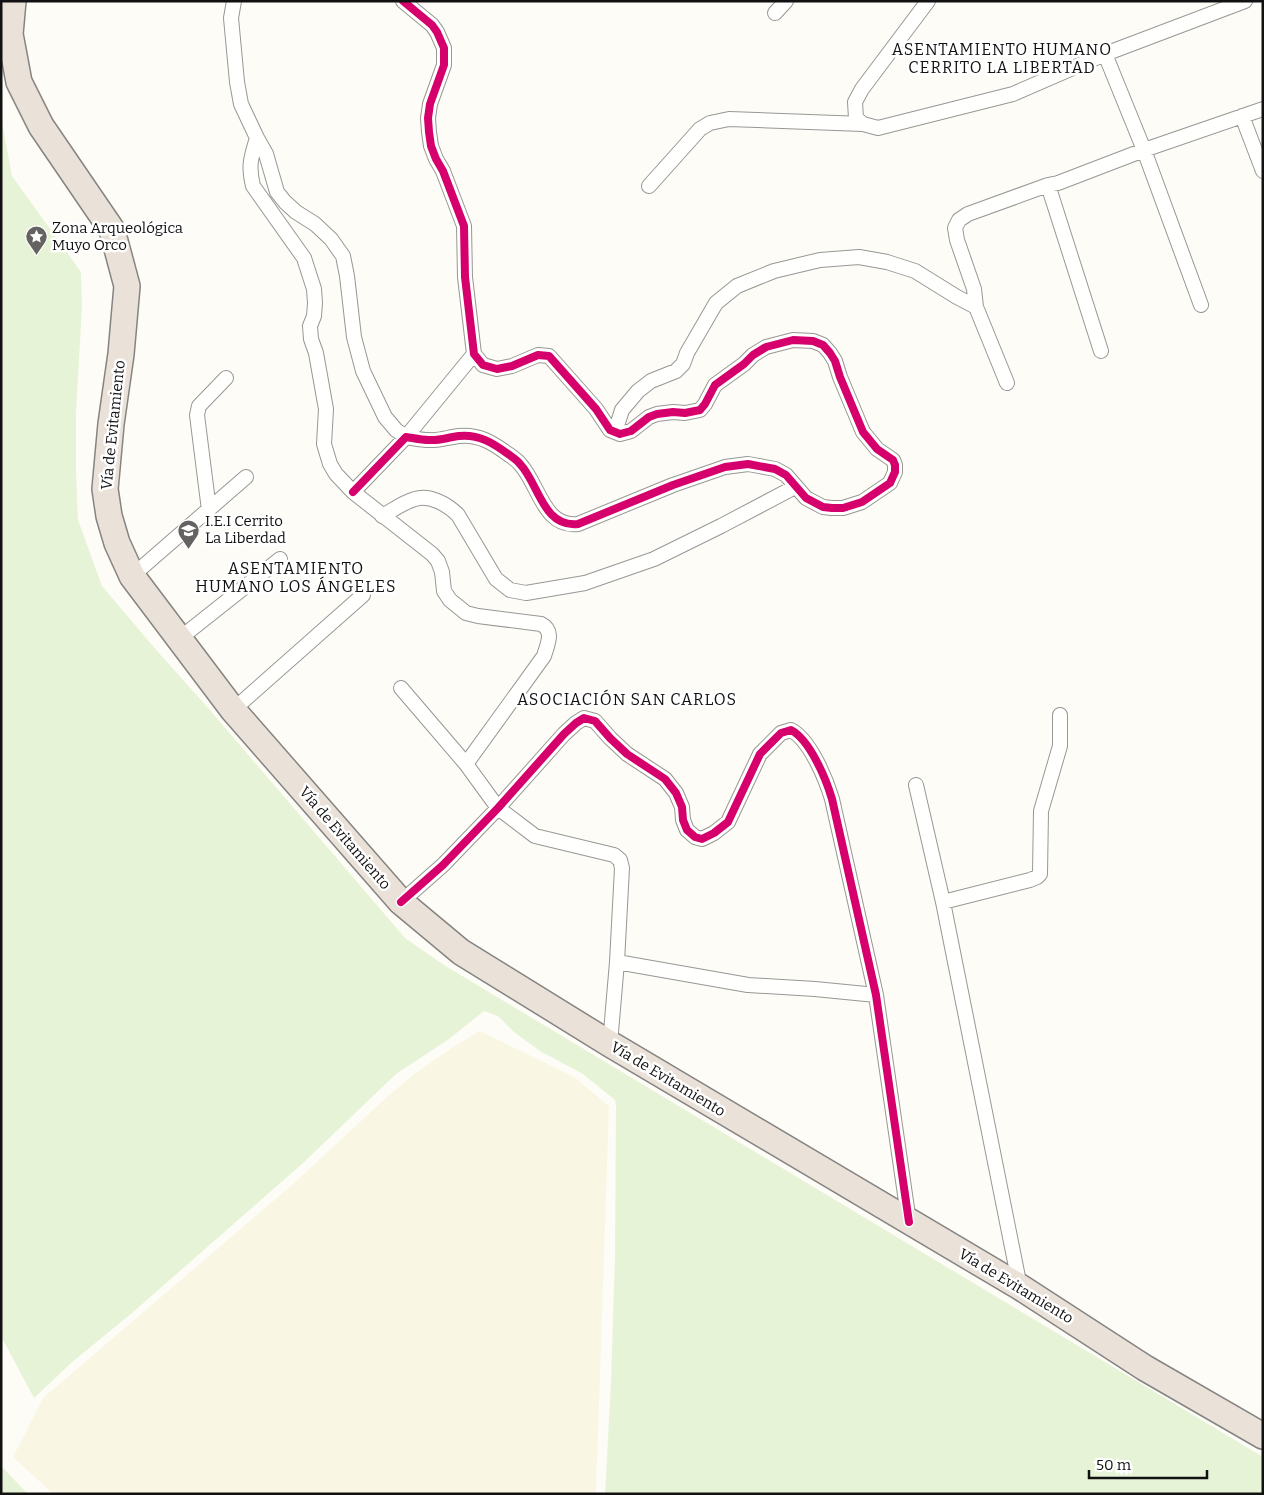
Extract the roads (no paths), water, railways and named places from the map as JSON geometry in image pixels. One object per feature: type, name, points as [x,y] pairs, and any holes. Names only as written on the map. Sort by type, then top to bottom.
[{"type":"highway","name":"Vía de Evitamiento","points":[[13,1],[10,34],[19,82],[41,126],[112,230],[127,286],[105,489],[108,516],[117,543],[132,576],[233,710],[401,902],[461,952],[610,1044],[1020,1287],[1145,1368],[1263,1436]]},
{"type":"street","points":[[234,1],[231,18],[241,104],[266,154],[278,192],[296,212],[315,224],[331,239],[343,256],[354,338],[363,371],[385,417],[396,430],[406,437],[430,441],[471,436],[484,438],[520,464],[551,515],[559,521],[570,525],[578,524],[673,485],[731,466],[748,464],[775,469],[786,475],[806,498],[823,507],[844,508],[862,502],[890,483],[895,472],[895,465],[892,460],[877,449],[863,432],[835,361],[823,345],[813,341],[793,340],[766,347],[714,384],[705,404],[700,410],[657,414],[649,417],[631,431],[620,434],[610,430],[596,409],[549,356],[538,355],[512,366],[497,369],[483,365],[474,354],[465,277],[464,226],[443,171],[436,159],[429,132],[430,104],[444,64],[444,48],[432,25],[403,1]]},
{"type":"street","points":[[775,13],[786,1]]},
{"type":"street","points":[[863,124],[856,118],[855,102],[871,77],[928,1]]},
{"type":"street","points":[[649,186],[700,129],[710,123],[730,119],[863,124],[878,128],[1013,94],[1105,54],[1245,1]]},
{"type":"street","points":[[1105,54],[1144,150],[1201,305]]},
{"type":"street","points":[[1007,383],[976,307],[974,289],[957,240],[955,228],[958,220],[968,214],[1263,109]]},
{"type":"street","points":[[1242,116],[1263,171]]},
{"type":"street","points":[[257,138],[250,162],[253,186],[304,258],[314,289],[315,302],[314,316],[310,326],[311,339],[316,353],[326,409],[323,434],[326,454],[330,464],[336,474],[353,492],[425,548],[438,561],[442,572],[444,591],[458,607],[466,613],[478,616],[545,625],[549,632],[550,636],[544,656],[466,764]]},
{"type":"street","points":[[1048,185],[1102,351]]},
{"type":"street","points":[[615,432],[622,410],[638,391],[651,381],[676,371],[683,364],[687,353],[716,303],[736,286],[774,271],[820,260],[859,257],[887,262],[915,271],[976,307]]},
{"type":"street","points":[[353,492],[406,437],[474,354]]},
{"type":"street","points":[[209,510],[197,415],[199,406],[226,378]]},
{"type":"street","points":[[132,576],[246,478]]},
{"type":"street","points":[[382,516],[415,498],[424,498],[442,503],[458,515],[496,579],[510,590],[526,593],[585,583],[654,559],[722,526],[795,486]]},
{"type":"street","points":[[179,639],[280,559]]},
{"type":"street","points":[[233,710],[363,595]]},
{"type":"street","points":[[402,688],[466,764],[498,808],[535,836],[614,855],[620,860],[622,868],[617,962],[610,1044]]},
{"type":"street","points":[[942,902],[1030,880],[1037,878],[1040,874],[1041,811],[1060,746],[1060,715]]},
{"type":"street","points":[[401,902],[443,865],[498,808],[564,734],[584,718],[595,721],[627,754],[665,779],[676,793],[682,807],[686,830],[695,837],[702,839],[714,833],[728,822],[760,754],[781,733],[792,730],[798,734],[810,750],[827,782],[832,799],[876,995],[909,1222]]},
{"type":"street","points":[[916,785],[942,902],[1020,1287]]},
{"type":"street","points":[[617,962],[748,985],[876,995]]},
{"type":"place","name":"Zona Arqueológica Muyo Orco","points":[[36,256]]},
{"type":"place","name":"I.E.I Cerrito La Liberdad","points":[[189,549]]},
{"type":"district","name":"ASENTAMIENTO HUMANO CERRITO LA LIBERTAD","points":[[1002,58]]},
{"type":"district","name":"ASENTAMIENTO HUMANO LOS ÁNGELES","points":[[296,577]]},
{"type":"district","name":"ASOCIACIÓN SAN CARLOS","points":[[627,699]]}]
